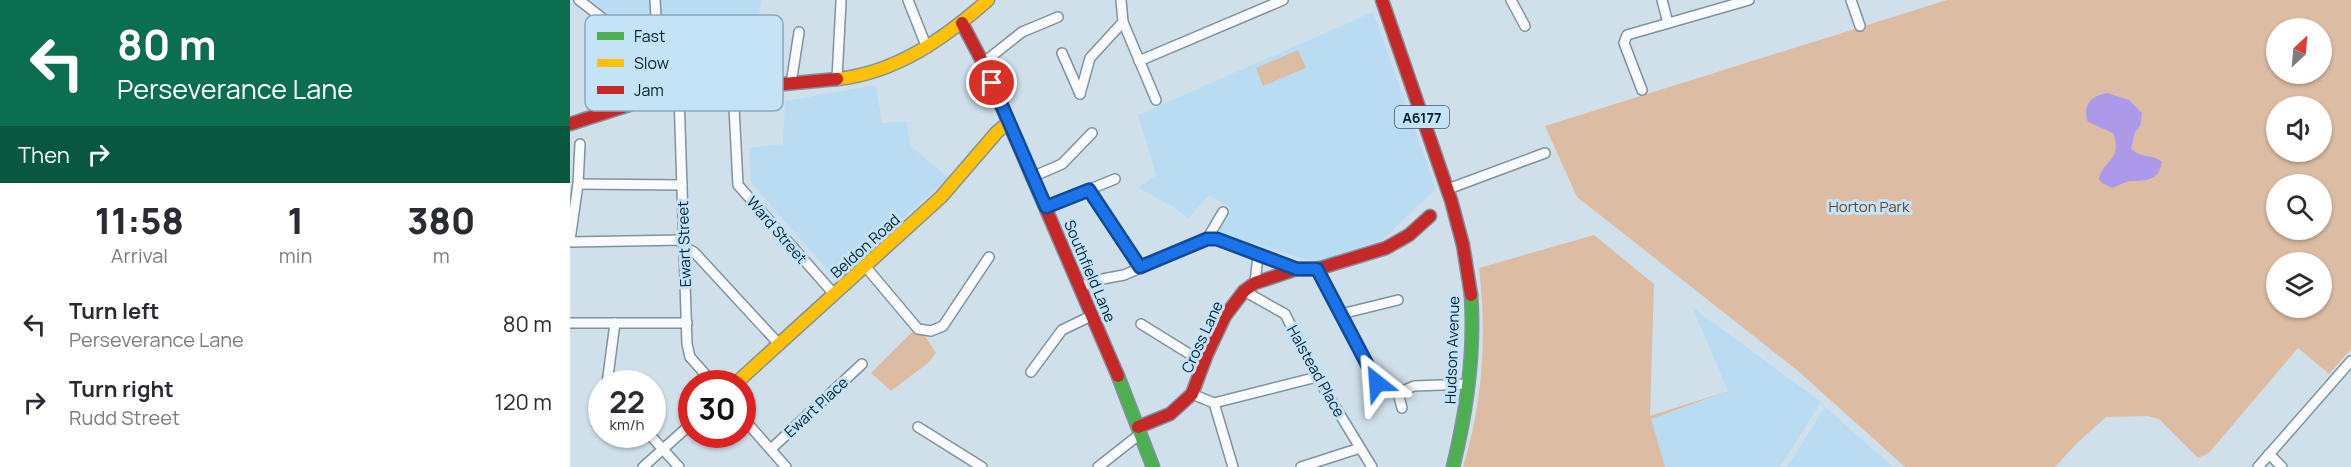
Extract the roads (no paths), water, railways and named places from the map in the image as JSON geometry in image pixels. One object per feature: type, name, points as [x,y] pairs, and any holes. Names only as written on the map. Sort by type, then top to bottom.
[{"type":"street","points":[[579,0],[598,15]]},
{"type":"street","points":[[655,0],[656,15]]},
{"type":"street","points":[[908,0],[927,48]]},
{"type":"street","points":[[783,85],[837,79],[867,73],[927,48],[962,23],[988,0]]},
{"type":"street","points":[[1121,0],[1123,22],[1156,100]]},
{"type":"street","points":[[1139,62],[1283,0]]},
{"type":"street","name":"A6177","points":[[1382,0],[1448,189]]},
{"type":"street","points":[[1510,0],[1525,26]]},
{"type":"street","points":[[1662,0],[1668,22]]},
{"type":"street","points":[[1642,90],[1624,43],[1627,35],[1749,0]]},
{"type":"street","points":[[1851,0],[1860,27]]},
{"type":"street","points":[[837,79],[841,2]]},
{"type":"street","points":[[983,63],[1022,32],[1058,16]]},
{"type":"street","points":[[1062,53],[1080,94],[1090,58],[1123,22]]},
{"type":"street","name":"Southfield Lane","points":[[962,23],[983,63],[1093,315],[1154,467]]},
{"type":"street","points":[[791,84],[799,32]]},
{"type":"street","points":[[581,133],[574,121],[608,111]]},
{"type":"street","name":"Ewart Street","points":[[680,111],[687,322],[690,357],[702,370]]},
{"type":"street","name":"Ward Street","points":[[734,111],[738,185],[834,294]]},
{"type":"street","name":"Beldon Road","points":[[750,370],[941,197],[1008,122]]},
{"type":"street","points":[[1032,177],[1062,164],[1092,133]]},
{"type":"street","points":[[580,144],[578,184],[570,241],[684,243],[779,344]]},
{"type":"street","points":[[1448,189],[1545,153]]},
{"type":"street","points":[[1046,207],[1115,179]]},
{"type":"street","points":[[578,184],[682,185]]},
{"type":"street","name":"Hudson Avenue","points":[[1448,189],[1461,234],[1468,270],[1472,318],[1469,384],[1460,442],[1453,467]]},
{"type":"street","points":[[1089,190],[1140,267]]},
{"type":"street","points":[[1207,239],[1223,212]]},
{"type":"street","name":"Cross Lane","points":[[1139,430],[1170,414],[1192,394],[1225,316],[1244,291],[1255,283],[1297,269],[1317,269],[1386,248],[1409,235],[1430,216]]},
{"type":"street","points":[[1080,287],[1097,280],[1124,275],[1207,239],[1217,239],[1297,269]]},
{"type":"street","points":[[1255,283],[1258,255]]},
{"type":"street","points":[[865,266],[918,329],[931,331],[944,326],[989,257]]},
{"type":"street","points":[[1317,269],[1377,383]]},
{"type":"street","name":"Halstead Place","points":[[1244,291],[1285,314],[1317,377],[1372,467]]},
{"type":"street","points":[[1341,314],[1398,300]]},
{"type":"street","points":[[1031,372],[1062,330],[1093,315]]},
{"type":"street","points":[[570,323],[687,322]]},
{"type":"street","points":[[609,370],[615,323]]},
{"type":"street","points":[[1141,324],[1204,363]]},
{"type":"street","points":[[2258,467],[2351,362]]},
{"type":"street","name":"Ewart Place","points":[[771,449],[862,364]]},
{"type":"street","points":[[1192,394],[1214,403],[1317,377]]},
{"type":"street","points":[[1402,408],[1398,393],[1414,386],[1469,384]]},
{"type":"street","points":[[1214,403],[1233,467]]},
{"type":"street","points":[[918,427],[982,467]]},
{"type":"street","points":[[1098,467],[1139,430]]},
{"type":"street","points":[[756,432],[786,467]]},
{"type":"street","points":[[643,467],[678,436]]},
{"type":"street","points":[[1300,467],[1360,448]]},
{"type":"street","points":[[663,449],[679,467]]},
{"type":"street","points":[[2269,454],[2282,467]]},
{"type":"park label","name":"Horton Park","points":[[1869,206]]}]
